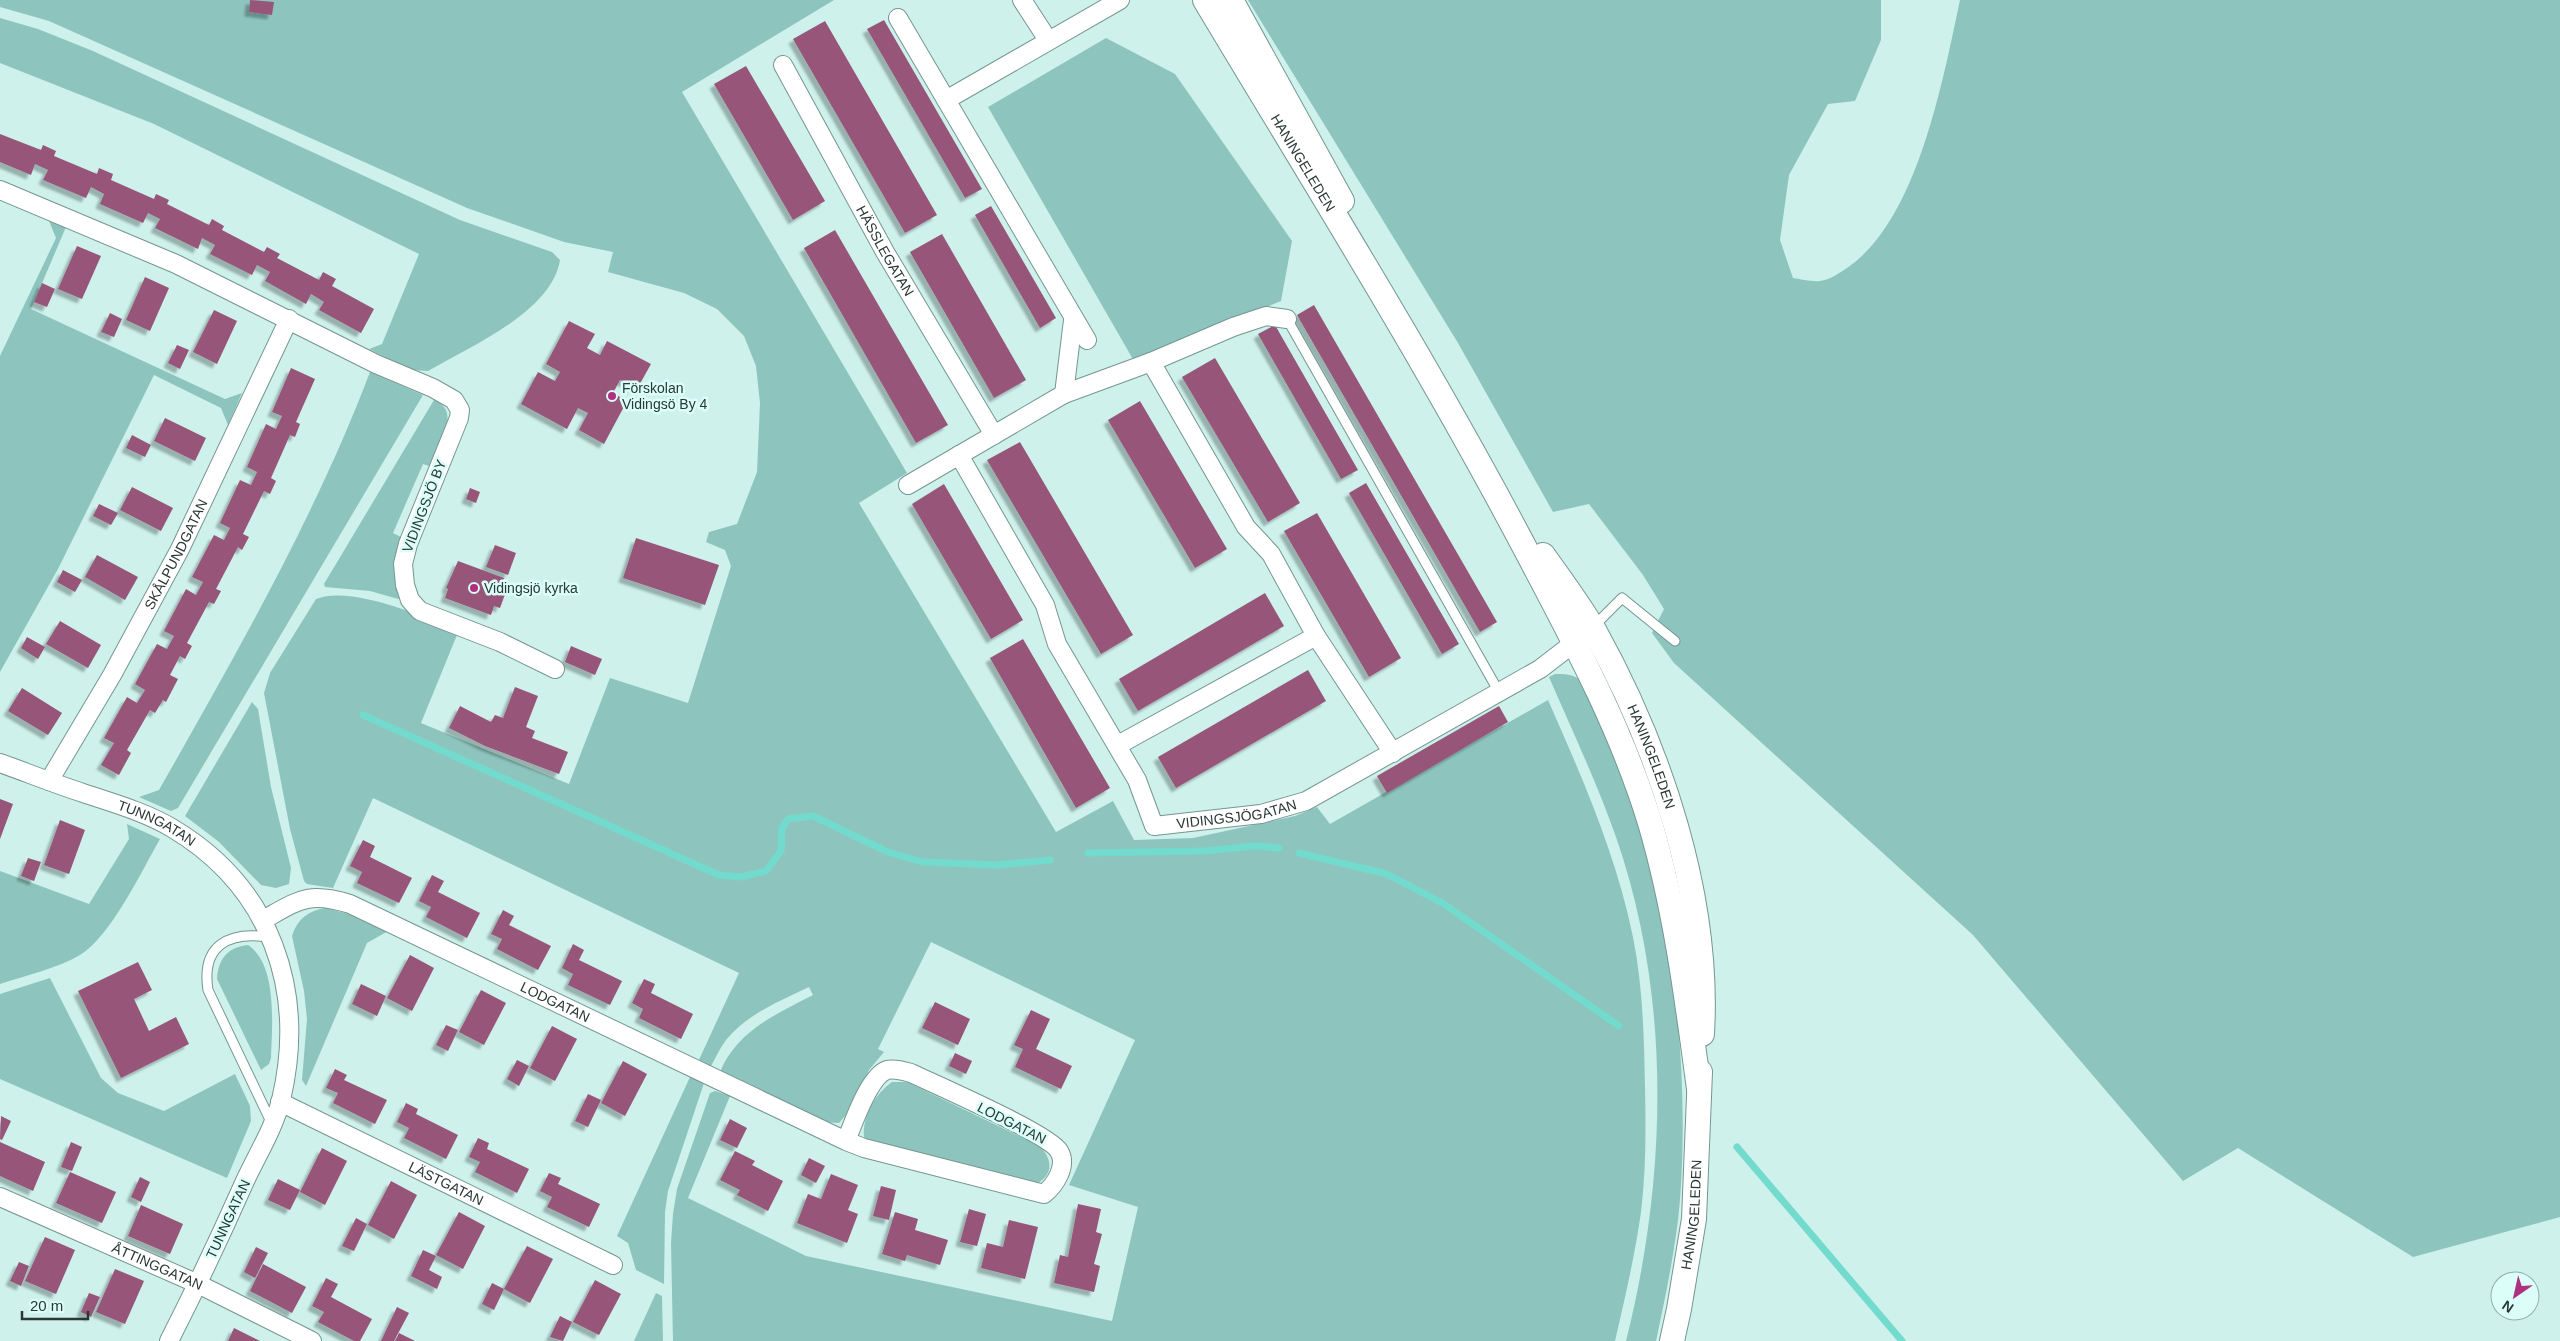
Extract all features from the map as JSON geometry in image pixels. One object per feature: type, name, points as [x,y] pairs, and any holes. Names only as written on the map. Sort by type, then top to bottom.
[{"type":"main road","name":"HANINGELEDEN","points":[[1205,0],[1401,327],[1481,465],[1575,644],[1606,708],[1650,824],[1664,878],[1682,968],[1699,1089]]},
{"type":"main road","name":"HANINGELEDEN","points":[[1230,0],[1335,186],[1401,327]]},
{"type":"main road","name":"HANINGELEDEN","points":[[1481,465],[1593,628],[1612,664],[1648,747],[1692,888],[1704,994],[1699,1089],[1698,1162],[1694,1219],[1680,1309],[1672,1341]]},
{"type":"street","points":[[1022,0],[1048,40]]},
{"type":"street","points":[[946,100],[1120,0]]},
{"type":"street","points":[[898,18],[1073,320],[1087,340]]},
{"type":"street","name":"HÄSSLEGATAN","points":[[783,65],[886,252],[994,435]]},
{"type":"street","points":[[0,190],[176,264],[289,319]]},
{"type":"street","points":[[908,485],[1064,394],[1151,362],[1258,318],[1266,316],[1287,319]]},
{"type":"street","name":"VIDINGSJÖ BY","points":[[289,319],[376,364],[433,388],[454,400],[460,410],[459,418],[418,519],[403,564],[405,585],[410,600],[420,611],[500,642],[555,669]]},
{"type":"street","name":"SKÅLPUNDGATAN","points":[[49,782],[112,674],[180,549],[289,319]]},
{"type":"street","points":[[1064,394],[1073,320]]},
{"type":"street","points":[[1151,362],[1251,534],[1271,554],[1316,636],[1393,753]]},
{"type":"street","name":"VIDINGSJÖGATAN","points":[[960,455],[1045,605],[1057,644],[1137,780],[1154,826],[1261,814],[1306,801],[1540,669],[1575,644],[1593,628]]},
{"type":"street","points":[[1118,745],[1316,636]]},
{"type":"street","name":"TUNNGATAN","points":[[0,763],[49,782],[144,814],[172,828],[218,862],[245,893],[263,920],[272,937],[283,974],[288,1008],[287,1062],[280,1102],[272,1124],[170,1341]]},
{"type":"street","name":"LODGATAN","points":[[263,920],[302,899],[316,896],[350,904],[846,1141],[894,1157],[1044,1194],[1057,1179],[1062,1159],[1059,1151],[1039,1136],[911,1073],[899,1070],[888,1070],[878,1076],[871,1086],[846,1141]]},
{"type":"street","name":"LÄSTGATAN","points":[[280,1102],[613,1265]]},
{"type":"street","name":"ÅTTINGGATAN","points":[[0,1196],[198,1284],[312,1341]]},
{"type":"lane","points":[[1287,319],[1499,692]]},
{"type":"lane","points":[[1593,628],[1622,598],[1674,641]]},
{"type":"lane","points":[[272,937],[253,934],[228,938],[217,947],[210,958],[206,980],[212,998],[272,1124]]},
{"type":"shaded area","points":[[0,0],[834,0],[682,92],[907,473],[859,503],[1056,832],[1113,801],[1134,840],[1193,838],[1295,816],[1317,807],[1330,824],[1548,700],[1608,846],[1633,937],[1641,993],[1645,1102],[1644,1181],[1636,1244],[1615,1341],[673,1341],[671,1243],[677,1189],[710,1093],[715,1091],[730,1096],[688,1198],[806,1256],[1112,1321],[1138,1207],[1069,1185],[1135,1040],[931,942],[878,1049],[884,1052],[869,1070],[852,1108],[839,1123],[822,1122],[720,1072],[736,1045],[759,1025],[813,995],[809,987],[764,1009],[734,1031],[726,1040],[710,1068],[698,1062],[739,973],[373,798],[333,888],[307,884],[304,881],[290,829],[264,693],[270,673],[316,599],[331,596],[348,596],[368,599],[388,604],[459,630],[421,723],[569,784],[610,678],[688,703],[731,566],[725,550],[706,542],[709,532],[737,524],[757,472],[760,403],[756,366],[744,336],[717,309],[684,293],[608,272],[613,252],[564,242],[467,208],[49,21],[0,7]]},
{"type":"shaded area","points":[[1248,0],[1881,0],[1881,40],[1855,101],[1828,104],[1789,175],[1780,240],[1793,278],[1817,281],[1831,278],[1847,268],[1872,246],[1892,217],[1909,183],[1924,146],[1945,68],[1960,0],[2560,0],[2560,1217],[2413,1257],[2238,1148],[2183,1181],[1973,935],[1674,663],[1652,633],[1664,609],[1643,575],[1589,504],[1553,512],[1458,343]]},
{"type":"shaded area","points":[[0,18],[38,29],[93,51],[460,220],[552,252],[560,260],[554,279],[542,296],[526,312],[486,339],[428,371],[410,370],[369,349],[382,344],[419,254],[154,124],[0,63]]},
{"type":"shaded area","points":[[1106,38],[1175,74],[1292,241],[1281,301],[1134,361],[988,107]]},
{"type":"shaded area","points":[[49,221],[66,227],[31,309],[225,399],[242,393],[228,425],[221,408],[154,375],[58,569],[0,672],[0,356],[56,238]]},
{"type":"shaded area","points":[[370,372],[423,395],[178,808],[171,811],[139,797],[159,790],[216,689],[272,585],[325,479],[349,426]]},
{"type":"shaded area","points":[[434,400],[442,405],[447,412],[446,430],[429,466],[423,464],[393,533],[405,539],[401,596],[398,599],[370,591],[325,587],[324,584]]},
{"type":"shaded area","points":[[1555,674],[1565,674],[1574,677],[1583,684],[1629,790],[1647,846],[1671,964],[1678,1025],[1683,1143],[1676,1235],[1656,1341],[1626,1341],[1640,1279],[1650,1216],[1656,1152],[1655,1024],[1647,961],[1634,898],[1616,837],[1593,777],[1549,677]]},
{"type":"shaded area","points":[[252,702],[258,709],[271,787],[291,868],[289,884],[276,888],[261,885],[219,842],[185,816]]},
{"type":"shaded area","points":[[127,824],[160,839],[135,885],[103,934],[92,946],[71,960],[0,984],[0,871],[89,904],[129,839]]},
{"type":"shaded area","points":[[325,908],[353,915],[388,931],[367,943],[306,1086],[302,1080],[307,1019],[304,991],[292,936],[300,920],[313,911]]},
{"type":"shaded area","points":[[248,945],[258,954],[264,967],[269,981],[271,997],[271,1058],[269,1064],[261,1070],[217,979],[219,966],[225,955],[235,948]]},
{"type":"shaded area","points":[[50,978],[101,1078],[118,1093],[164,1111],[235,1074],[250,1106],[251,1121],[227,1178],[0,1079],[0,994]]},
{"type":"shaded area","points":[[690,1077],[704,1083],[668,1191],[665,1212],[664,1284],[636,1270],[628,1243],[617,1236]]},
{"type":"shaded area","points":[[892,1082],[907,1082],[1040,1146],[1049,1162],[1048,1172],[1041,1181],[1034,1185],[872,1145],[864,1137],[867,1114],[875,1099]]},
{"type":"shaded area","points":[[656,1293],[662,1296],[663,1341],[634,1341]]},
{"type":"building","points":[[250,0],[274,2],[272,15],[249,12]]},
{"type":"building","points":[[884,20],[982,189],[965,198],[867,29]]},
{"type":"building","points":[[825,21],[937,215],[905,233],[793,39]]},
{"type":"building","points":[[746,66],[825,201],[793,220],[714,84]]},
{"type":"building","points":[[0,134],[41,150],[43,145],[56,151],[54,156],[97,174],[99,168],[113,174],[111,180],[154,199],[156,194],[169,200],[167,204],[209,225],[212,219],[224,226],[222,230],[264,252],[267,247],[280,254],[277,258],[319,280],[323,272],[336,279],[332,286],[374,309],[361,333],[319,310],[324,302],[311,294],[306,304],[265,281],[270,272],[257,265],[252,275],[210,254],[215,245],[202,238],[198,249],[155,228],[160,219],[148,213],[143,223],[100,204],[104,194],[91,187],[86,198],[43,180],[48,170],[35,164],[31,175],[0,162]]},
{"type":"building","points":[[991,206],[1056,318],[1040,328],[975,215]]},
{"type":"building","points":[[835,230],[948,425],[916,443],[804,248]]},
{"type":"building","points":[[942,234],[1026,380],[994,398],[910,252]]},
{"type":"building","points":[[77,246],[101,256],[82,299],[58,289]]},
{"type":"building","points":[[145,277],[169,288],[150,331],[126,320]]},
{"type":"building","points":[[42,283],[55,289],[47,307],[34,302]]},
{"type":"building","points":[[1314,305],[1497,622],[1480,632],[1297,315]]},
{"type":"building","points":[[214,310],[237,321],[217,364],[193,352]]},
{"type":"building","points":[[110,313],[122,319],[114,337],[101,332]]},
{"type":"building","points":[[569,321],[595,334],[587,348],[600,355],[607,341],[651,364],[637,389],[620,380],[613,393],[627,401],[604,444],[579,430],[588,413],[578,408],[567,429],[521,404],[538,372],[555,381],[560,372],[546,364]]},
{"type":"building","points":[[1275,325],[1358,470],[1341,479],[1258,334]]},
{"type":"building","points":[[177,345],[189,350],[180,369],[168,363]]},
{"type":"building","points":[[1215,358],[1300,503],[1268,522],[1182,377]]},
{"type":"building","points":[[291,368],[315,379],[296,422],[300,424],[295,437],[290,435],[271,478],[276,481],[270,494],[264,491],[243,534],[249,537],[242,550],[238,547],[216,589],[221,591],[214,604],[209,602],[187,643],[192,646],[185,659],[180,656],[170,675],[178,679],[166,702],[163,700],[155,713],[150,710],[127,750],[131,753],[119,775],[101,765],[114,743],[104,738],[127,697],[137,703],[145,690],[135,684],[157,644],[167,649],[174,636],[164,631],[186,589],[196,595],[203,582],[192,577],[214,535],[224,540],[230,528],[220,523],[240,480],[251,485],[257,472],[247,467],[266,424],[276,429],[282,416],[272,412]]},
{"type":"building","points":[[1140,401],[1227,549],[1195,568],[1108,420]]},
{"type":"building","points":[[165,418],[206,438],[195,461],[154,441]]},
{"type":"building","points":[[132,435],[151,445],[145,457],[126,448]]},
{"type":"building","points":[[1020,442],[1133,635],[1101,654],[987,460]]},
{"type":"building","points":[[1366,483],[1459,644],[1442,654],[1349,493]]},
{"type":"building","points":[[944,484],[1023,620],[991,639],[912,504]]},
{"type":"building","points":[[132,487],[173,508],[161,531],[120,510]]},
{"type":"building","points":[[470,488],[480,492],[476,503],[466,499]]},
{"type":"building","points":[[99,504],[118,513],[111,525],[93,516]]},
{"type":"building","points":[[1317,513],[1401,658],[1369,677],[1284,531]]},
{"type":"building","points":[[636,538],[719,565],[705,605],[623,578]]},
{"type":"building","points":[[495,545],[516,553],[508,575],[486,567]]},
{"type":"building","points":[[97,555],[138,577],[125,600],[85,577]]},
{"type":"building","name":"Vidingsjö kyrka","points":[[458,561],[504,578],[501,587],[507,589],[500,608],[494,606],[491,615],[445,598],[448,589],[446,588]]},
{"type":"building","points":[[63,570],[82,580],[75,592],[57,582]]},
{"type":"building","points":[[1265,593],[1284,626],[1138,711],[1119,679]]},
{"type":"building","points":[[60,621],[101,645],[88,668],[46,644]]},
{"type":"building","points":[[27,637],[45,647],[38,659],[21,648]]},
{"type":"building","points":[[1023,639],[1110,788],[1076,808],[990,658]]},
{"type":"building","points":[[571,646],[602,659],[595,675],[565,662]]},
{"type":"building","points":[[1308,670],[1326,701],[1176,788],[1158,757]]},
{"type":"building","points":[[515,687],[538,696],[526,727],[535,731],[532,738],[568,752],[559,774],[485,746],[449,728],[460,706],[491,722],[495,715],[503,718]]},
{"type":"building","points":[[22,688],[62,713],[48,735],[8,711]]},
{"type":"building","points":[[1499,706],[1508,722],[1387,793],[1377,776]]},
{"type":"building","points":[[0,799],[13,804],[0,839]]},
{"type":"building","points":[[60,820],[85,830],[69,874],[44,865]]},
{"type":"building","points":[[363,840],[375,846],[370,857],[412,878],[399,903],[357,883],[362,872],[350,866]]},
{"type":"building","points":[[28,858],[41,862],[34,881],[21,876]]},
{"type":"building","points":[[432,875],[444,881],[438,892],[480,913],[467,938],[426,917],[431,907],[419,901]]},
{"type":"building","points":[[503,910],[514,916],[509,925],[551,946],[538,970],[497,949],[502,939],[491,934]]},
{"type":"building","points":[[573,944],[584,950],[579,960],[622,981],[610,1005],[568,985],[573,974],[562,968]]},
{"type":"building","points":[[410,955],[434,968],[412,1011],[387,998]]},
{"type":"building","points":[[138,962],[152,990],[134,999],[149,1031],[176,1017],[189,1044],[121,1078],[78,991]]},
{"type":"building","points":[[644,979],[655,984],[651,993],[693,1014],[681,1039],[639,1018],[643,1009],[632,1003]]},
{"type":"building","points":[[361,984],[386,996],[377,1016],[352,1004]]},
{"type":"building","points":[[481,990],[506,1003],[484,1045],[459,1032]]},
{"type":"building","points":[[935,1002],[970,1019],[958,1045],[922,1028]]},
{"type":"building","points":[[1031,1010],[1050,1019],[1036,1049],[1072,1066],[1061,1089],[1015,1067],[1023,1049],[1014,1045]]},
{"type":"building","points":[[446,1025],[458,1030],[448,1051],[436,1045]]},
{"type":"building","points":[[552,1026],[577,1039],[555,1081],[530,1068]]},
{"type":"building","points":[[955,1053],[972,1061],[966,1074],[949,1066]]},
{"type":"building","points":[[517,1060],[529,1066],[519,1086],[507,1079]]},
{"type":"building","points":[[623,1061],[647,1074],[625,1116],[601,1103]]},
{"type":"building","points":[[335,1069],[347,1075],[344,1080],[387,1100],[375,1124],[333,1103],[338,1093],[326,1088]]},
{"type":"building","points":[[588,1094],[601,1100],[588,1127],[575,1121]]},
{"type":"building","points":[[406,1103],[418,1109],[416,1114],[458,1135],[446,1159],[404,1138],[409,1128],[397,1122]]},
{"type":"building","points":[[1,1116],[11,1121],[2,1140],[0,1139]]},
{"type":"building","points":[[730,1119],[747,1128],[737,1148],[720,1140]]},
{"type":"building","points":[[478,1138],[489,1143],[487,1149],[529,1169],[517,1193],[475,1172],[480,1162],[469,1157]]},
{"type":"building","points":[[0,1142],[45,1162],[33,1191],[0,1176]]},
{"type":"building","points":[[71,1142],[82,1147],[72,1171],[61,1167]]},
{"type":"building","points":[[322,1148],[347,1161],[325,1205],[300,1192]]},
{"type":"building","points":[[735,1151],[755,1161],[752,1165],[783,1181],[768,1211],[737,1195],[740,1190],[720,1180]]},
{"type":"building","points":[[809,1158],[825,1166],[816,1183],[801,1175]]},
{"type":"building","points":[[70,1172],[116,1192],[102,1223],[56,1203]]},
{"type":"building","points":[[549,1173],[561,1178],[558,1184],[600,1204],[589,1227],[547,1207],[552,1197],[540,1191]]},
{"type":"building","points":[[831,1174],[858,1185],[848,1210],[858,1214],[847,1243],[797,1223],[808,1194],[821,1199]]},
{"type":"building","points":[[140,1177],[150,1182],[141,1202],[131,1197]]},
{"type":"building","points":[[278,1179],[300,1190],[290,1210],[268,1200]]},
{"type":"building","points":[[391,1181],[417,1195],[394,1239],[368,1225]]},
{"type":"building","points":[[881,1186],[896,1190],[889,1220],[873,1216]]},
{"type":"building","points":[[1078,1204],[1101,1209],[1096,1232],[1102,1234],[1094,1264],[1100,1266],[1094,1292],[1054,1283],[1060,1255],[1068,1257]]},
{"type":"building","points":[[141,1205],[183,1224],[170,1254],[128,1236]]},
{"type":"building","points":[[969,1209],[986,1214],[977,1246],[960,1242]]},
{"type":"building","points":[[459,1212],[485,1226],[463,1269],[436,1255]]},
{"type":"building","points":[[895,1212],[918,1219],[915,1230],[948,1240],[940,1265],[907,1255],[905,1261],[882,1254]]},
{"type":"building","points":[[356,1218],[367,1224],[354,1251],[342,1246]]},
{"type":"building","points":[[1009,1220],[1038,1227],[1025,1279],[981,1268],[987,1243],[1003,1247]]},
{"type":"building","points":[[45,1237],[75,1250],[56,1294],[25,1281]]},
{"type":"building","points":[[527,1246],[553,1259],[530,1303],[504,1289]]},
{"type":"building","points":[[256,1247],[268,1253],[255,1278],[244,1272]]},
{"type":"building","points":[[423,1250],[436,1256],[429,1270],[442,1277],[437,1289],[411,1276]]},
{"type":"building","points":[[19,1262],[29,1266],[21,1286],[10,1281]]},
{"type":"building","points":[[263,1264],[306,1287],[292,1313],[250,1291]]},
{"type":"building","points":[[115,1269],[144,1281],[125,1324],[96,1312]]},
{"type":"building","points":[[326,1278],[338,1284],[331,1297],[372,1319],[360,1341],[354,1341],[318,1322],[324,1312],[312,1306]]},
{"type":"building","points":[[595,1280],[621,1294],[599,1335],[573,1322]]},
{"type":"building","points":[[492,1283],[504,1289],[494,1310],[482,1304]]},
{"type":"building","points":[[89,1293],[100,1297],[91,1317],[81,1312]]},
{"type":"building","points":[[397,1307],[409,1313],[394,1341],[381,1341]]},
{"type":"building","points":[[560,1316],[572,1322],[563,1341],[550,1337]]},
{"type":"building","points":[[234,1328],[260,1341],[228,1341]]},
{"type":"building","points":[[399,1333],[415,1341],[395,1341]]},
{"type":"waterway","points":[[363,715],[719,875],[741,877],[766,871],[781,851],[782,828],[788,819],[813,816],[888,852],[922,862],[997,865],[1050,860]]},
{"type":"waterway","points":[[1088,853],[1204,851],[1256,846],[1279,848]]},
{"type":"waterway","points":[[1299,853],[1387,874],[1444,904],[1619,1026]]},
{"type":"waterway","points":[[1737,1147],[1902,1341]]},
{"type":"place","name":"Förskolan Vidingsö By 4","points":[[612,396]]},
{"type":"place","name":"Vidingsjö kyrka","points":[[474,588]]}]
